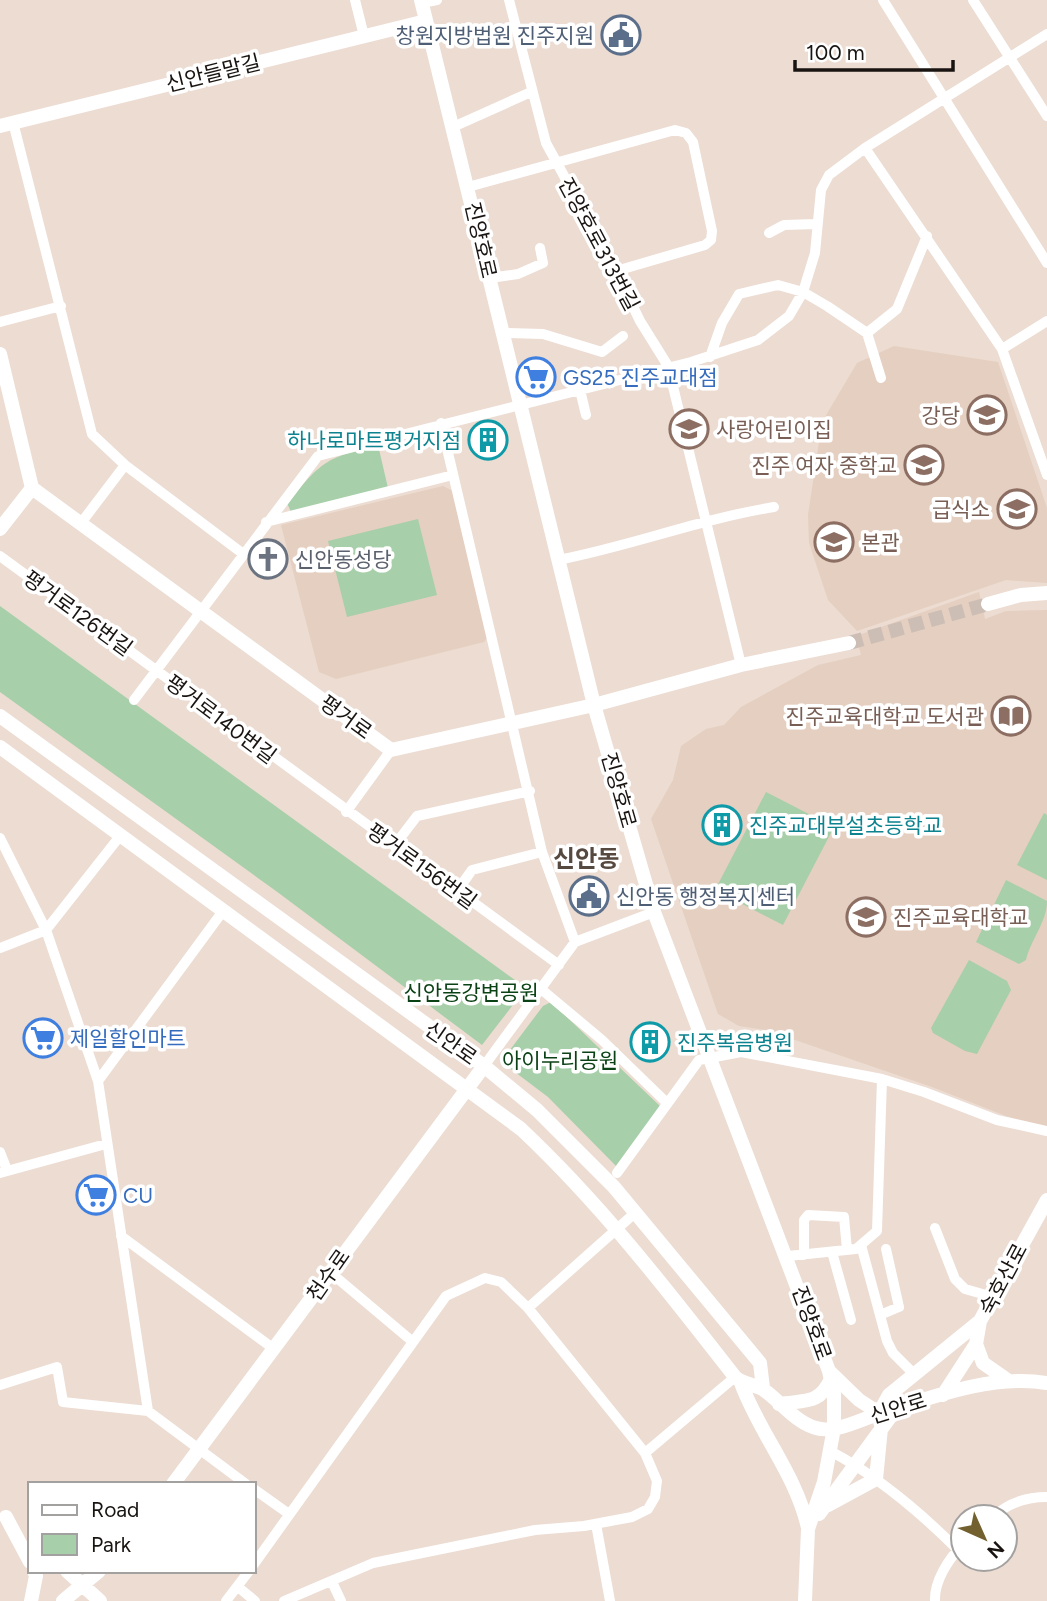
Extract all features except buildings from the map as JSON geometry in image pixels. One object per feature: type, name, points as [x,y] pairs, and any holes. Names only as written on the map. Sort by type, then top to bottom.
[{"type":"street","points":[[355,0],[364,36]]},
{"type":"street","points":[[509,0],[531,92],[546,143],[557,164],[675,130],[686,133],[693,142],[712,231],[711,240],[705,245],[616,271]]},
{"type":"street","points":[[883,0],[1047,262]]},
{"type":"street","points":[[973,0],[1047,116]]},
{"type":"street","name":"진양호로","points":[[427,1],[426,21],[594,705],[654,912],[788,1256],[830,1375],[834,1428],[808,1529],[805,1601]]},
{"type":"street","name":"신안들말길","points":[[7,124],[426,21]]},
{"type":"street","points":[[575,942],[542,852],[441,423],[710,357],[758,340],[789,316],[803,292],[815,253],[821,190],[829,175],[865,148],[1047,34]]},
{"type":"street","points":[[453,127],[531,92]]},
{"type":"street","points":[[7,124],[61,306],[92,434],[101,446],[242,553]]},
{"type":"street","points":[[865,148],[1002,349],[1047,475]]},
{"type":"street","name":"진양호로313번길","points":[[468,187],[557,164],[616,271],[640,321],[668,366],[708,520],[741,664]]},
{"type":"street","points":[[769,233],[784,225],[816,224]]},
{"type":"street","points":[[867,333],[897,309],[927,236]]},
{"type":"street","points":[[490,278],[517,274],[543,263],[540,248]]},
{"type":"street","points":[[710,357],[722,323],[739,294],[755,287],[778,285],[803,292],[867,333],[881,377]]},
{"type":"street","points":[[0,322],[61,306]]},
{"type":"street","points":[[1002,349],[1047,321]]},
{"type":"street","points":[[504,333],[543,334],[602,352],[623,336]]},
{"type":"street","points":[[0,354],[32,488],[0,529]]},
{"type":"street","points":[[580,390],[586,415]]},
{"type":"street","name":"평거로140번길","points":[[346,812],[156,670],[310,464],[327,451],[441,423]]},
{"type":"street","points":[[81,523],[125,465]]},
{"type":"street","points":[[266,522],[453,475]]},
{"type":"street","name":"평거로","points":[[32,488],[391,750],[594,705],[741,664],[849,643]]},
{"type":"street","points":[[558,560],[626,545],[708,520],[774,507]]},
{"type":"street","name":"평거로126번길","points":[[0,556],[156,670]]},
{"type":"street","points":[[988,604],[1021,595],[1047,593]]},
{"type":"street","points":[[134,700],[156,670]]},
{"type":"street","name":"신안로","points":[[0,716],[484,1066],[575,1146],[636,1212],[760,1363],[763,1388],[779,1404],[817,1429],[880,1420],[897,1408],[1006,1380],[1047,1383]]},
{"type":"street","name":"신안로","points":[[0,747],[468,1088],[522,1129],[559,1164],[738,1380],[748,1403],[784,1463],[803,1507],[808,1529]]},
{"type":"street","name":"평거로156번길","points":[[391,750],[346,812],[559,965]]},
{"type":"street","points":[[394,846],[416,816],[530,792]]},
{"type":"street","points":[[0,948],[46,930],[120,836]]},
{"type":"street","points":[[0,838],[46,930],[98,1081],[148,1411]]},
{"type":"street","points":[[457,891],[472,870],[542,852]]},
{"type":"street","points":[[98,1081],[223,911]]},
{"type":"street","points":[[484,1066],[575,942],[654,912]]},
{"type":"street","points":[[541,989],[602,1040],[667,1103]]},
{"type":"street","points":[[617,1173],[699,1060],[741,1052],[882,1080],[924,1092],[998,1120],[1047,1131]]},
{"type":"street","name":"천수로","points":[[175,1482],[484,1066]]},
{"type":"street","points":[[788,1256],[847,1250],[861,1245],[877,1231],[882,1080]]},
{"type":"street","points":[[0,1152],[4,1171],[106,1144]]},
{"type":"street","name":"숙호산로","points":[[943,1395],[976,1344],[980,1321],[1047,1200]]},
{"type":"street","points":[[528,1308],[636,1212]]},
{"type":"street","points":[[804,1255],[804,1220],[808,1215],[844,1217],[847,1250]]},
{"type":"street","points":[[935,1228],[955,1279],[965,1289],[993,1297]]},
{"type":"street","points":[[121,1236],[274,1349]]},
{"type":"street","points":[[861,1245],[893,1353],[914,1374]]},
{"type":"street","points":[[880,1315],[899,1307],[886,1249]]},
{"type":"street","points":[[832,1252],[851,1320]]},
{"type":"street","points":[[331,1273],[413,1342]]},
{"type":"street","points":[[256,1561],[446,1296],[485,1278],[500,1282],[528,1308],[645,1452],[657,1481],[655,1497],[648,1509],[632,1517],[596,1524],[535,1530],[373,1563],[284,1601]]},
{"type":"street","points":[[808,1529],[854,1463],[880,1420],[890,1395],[980,1321]]},
{"type":"street","points":[[976,1344],[982,1363],[1006,1380]]},
{"type":"street","points":[[0,1385],[57,1367],[63,1402],[148,1411],[243,1482]]},
{"type":"street","points":[[779,1404],[810,1401],[824,1394],[830,1375],[880,1420]]},
{"type":"street","points":[[645,1452],[738,1380],[763,1388]]},
{"type":"street","points":[[876,1479],[880,1420]]},
{"type":"street","points":[[830,1451],[854,1463],[876,1479],[949,1538]]},
{"type":"street","points":[[823,1507],[876,1479]]},
{"type":"street","points":[[256,1490],[289,1514]]},
{"type":"street","points":[[1017,1503],[1032,1497],[1047,1497]]},
{"type":"street","points":[[3,1514],[28,1536]]},
{"type":"street","points":[[3,1514],[28,1558]]},
{"type":"street","points":[[596,1524],[610,1601]]},
{"type":"street","points":[[935,1601],[938,1582],[949,1566]]},
{"type":"street","points":[[31,1601],[35,1573]]},
{"type":"street","points":[[69,1573],[100,1601]]},
{"type":"street","points":[[63,1601],[97,1573]]},
{"type":"street","points":[[226,1601],[248,1573]]},
{"type":"street","points":[[332,1582],[341,1601]]},
{"type":"street","points":[[238,1587],[255,1601]]},
{"type":"shaded area","name":"진주 여자 중학교","points":[[894,346],[998,362],[1047,508],[1047,583],[1006,580],[857,631],[828,600],[809,543],[808,515],[822,422],[857,363]]},
{"type":"shaded area","points":[[443,486],[453,491],[488,636],[484,642],[336,679],[319,672],[281,525]]},
{"type":"shaded area","name":"진주교육대학교","points":[[979,592],[985,619],[1006,611],[1047,610],[1047,1127],[1006,1116],[932,1087],[766,1030],[739,1026],[718,1014],[651,819],[673,780],[681,746],[706,729],[724,725],[741,707],[818,665],[861,655],[856,636]]},
{"type":"green space","points":[[378,445],[388,488],[291,512],[287,503],[317,470],[335,458]]},
{"type":"green space","points":[[418,519],[437,595],[347,617],[328,541]]},
{"type":"green space","name":"신안동강변공원","points":[[0,606],[526,988],[482,1045],[276,891],[0,692]]},
{"type":"green space","points":[[766,792],[834,827],[783,925],[715,890]]},
{"type":"green space","points":[[1044,813],[1047,815],[1047,880],[1017,865]]},
{"type":"green space","points":[[1006,880],[1047,901],[1044,916],[1026,960],[1019,964],[976,942]]},
{"type":"green space","points":[[969,960],[1007,981],[1011,990],[977,1054],[965,1051],[933,1033],[931,1028]]},
{"type":"green space","name":"아이누리공원","points":[[551,1002],[661,1107],[617,1167],[548,1097],[507,1066],[503,1059],[543,1006]]},
{"type":"tunnel","points":[[849,643],[988,604]]},
{"type":"place","name":"창원지방법원 진주지원","points":[[621,35]]},
{"type":"place","name":"GS25 진주교대점","points":[[536,377]]},
{"type":"place","name":"강당","points":[[987,415]]},
{"type":"place","name":"사랑어린이집","points":[[689,429]]},
{"type":"place","name":"하나로마트평거지점","points":[[488,440]]},
{"type":"place","name":"진주 여자 중학교","points":[[924,465]]},
{"type":"place","name":"급식소","points":[[1017,509]]},
{"type":"place","name":"본관","points":[[834,542]]},
{"type":"place","name":"신안동성당","points":[[268,559]]},
{"type":"place","name":"진주교육대학교 도서관","points":[[1011,716]]},
{"type":"place","name":"진주교대부설초등학교","points":[[722,825]]},
{"type":"place","name":"신안동 행정복지센터","points":[[589,896]]},
{"type":"place","name":"진주교육대학교","points":[[866,917]]},
{"type":"place","name":"제일할인마트","points":[[43,1038]]},
{"type":"place","name":"진주복음병원","points":[[650,1042]]},
{"type":"place","name":"CU","points":[[96,1195]]},
{"type":"district","name":"신안동","points":[[586,858]]}]
